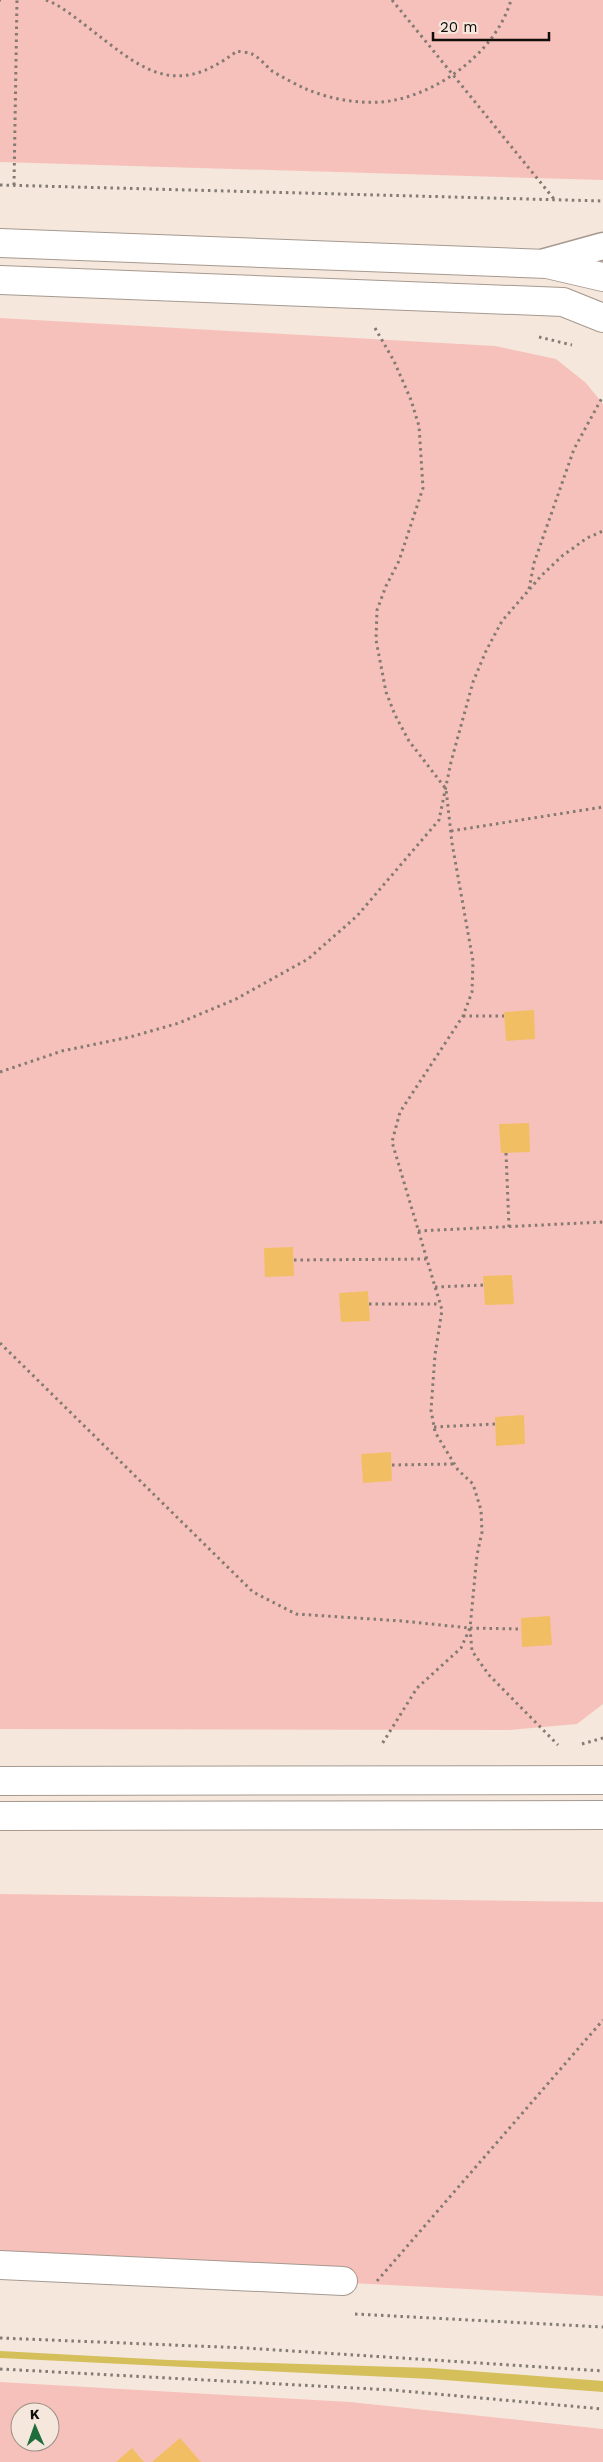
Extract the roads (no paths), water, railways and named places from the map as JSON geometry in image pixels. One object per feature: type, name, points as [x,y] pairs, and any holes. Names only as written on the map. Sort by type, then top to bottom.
[{"type":"street","points":[[0,243],[547,264],[603,277]]},
{"type":"street","points":[[545,262],[603,246]]},
{"type":"street","points":[[0,280],[563,302],[603,318]]},
{"type":"street","points":[[0,1781],[603,1780]]},
{"type":"street","points":[[0,1816],[603,1815]]},
{"type":"street","points":[[0,2265],[343,2281]]}]
